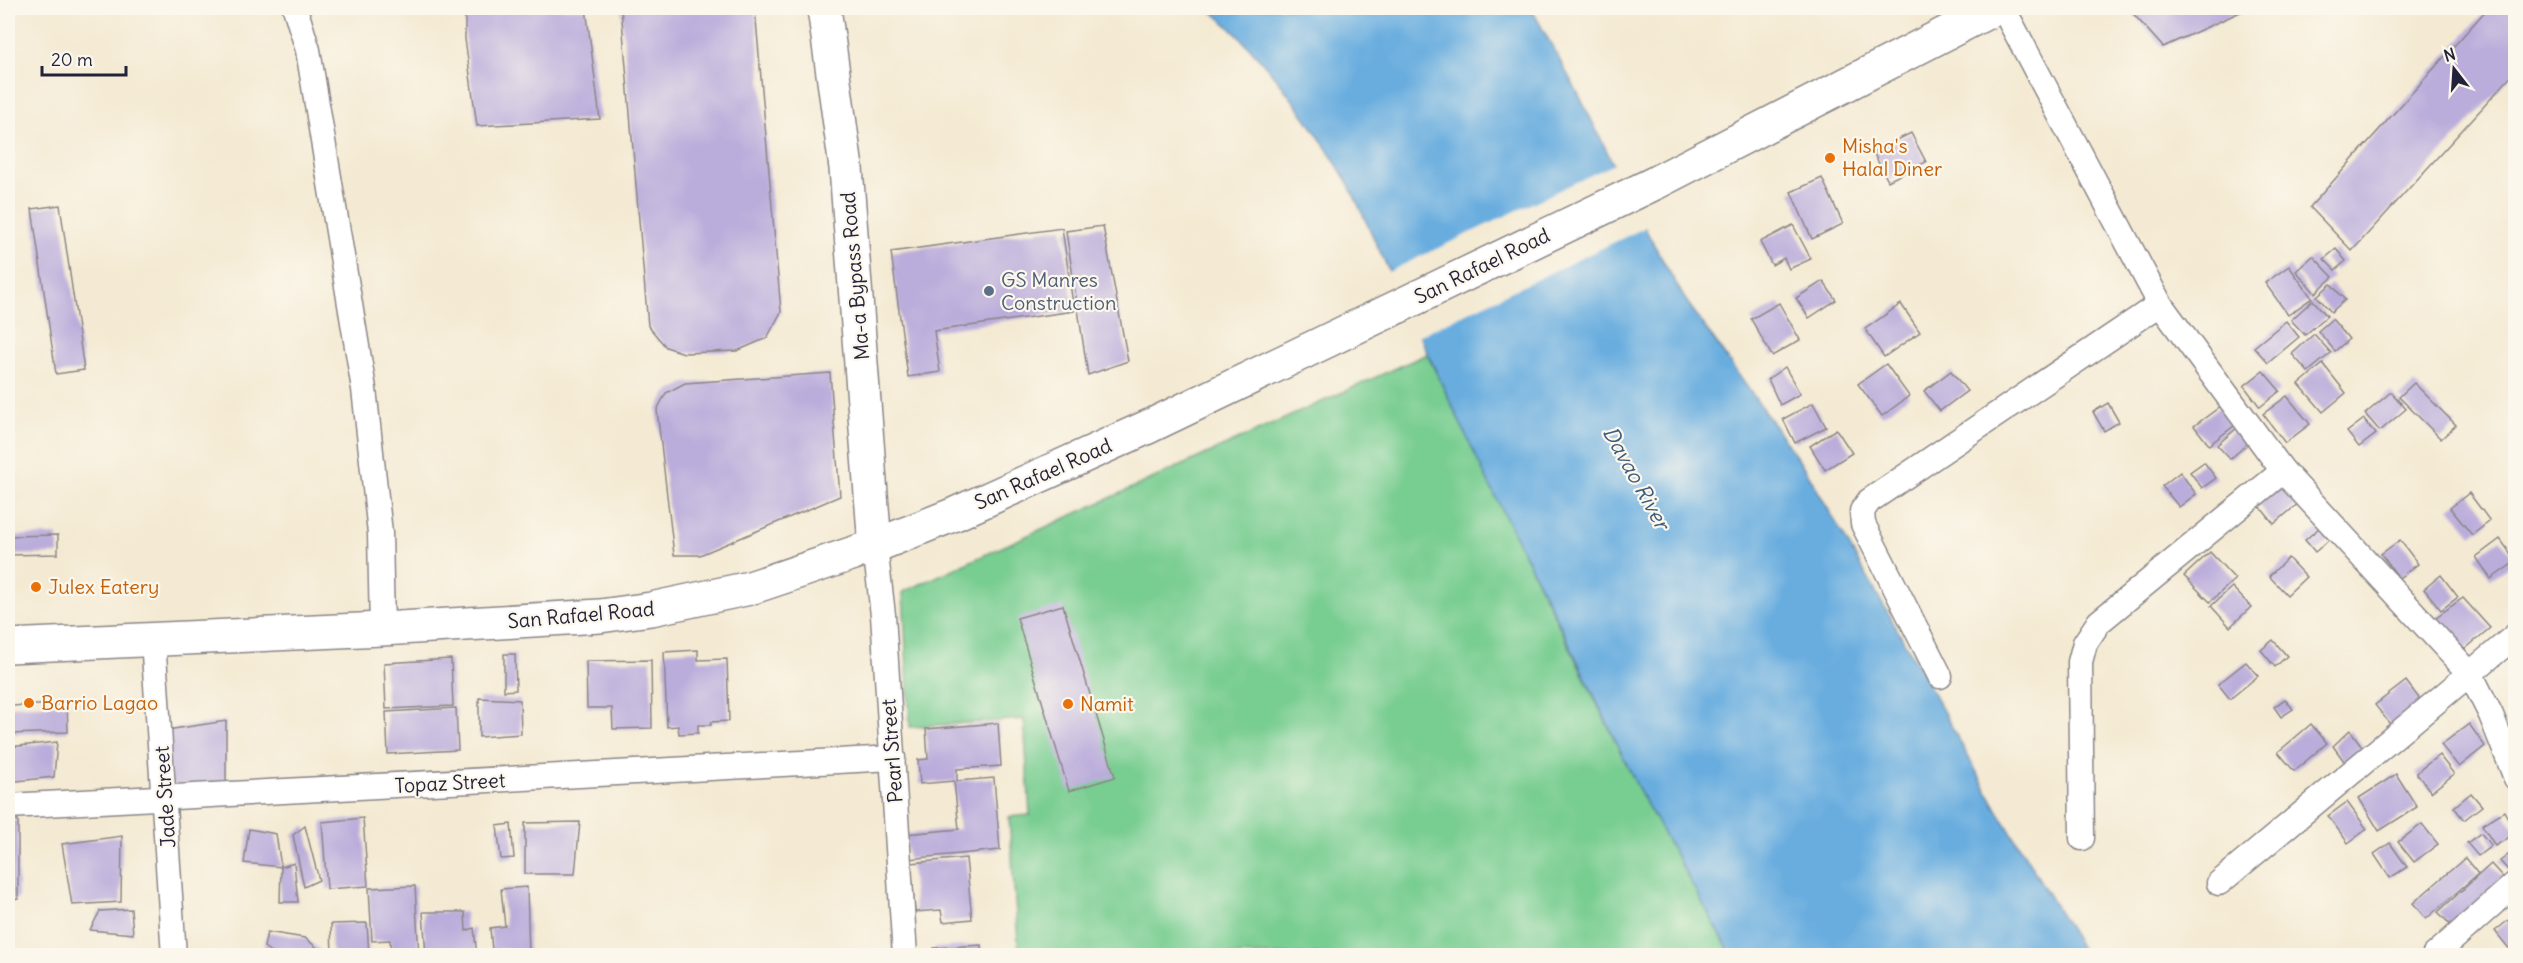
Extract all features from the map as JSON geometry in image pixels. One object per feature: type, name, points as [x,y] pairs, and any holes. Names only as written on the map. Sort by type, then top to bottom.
[{"type":"main road","name":"Ma-a Bypass Road","points":[[824,8],[846,168],[875,546]]},
{"type":"main road","name":"San Rafael Road","points":[[8,646],[541,620],[651,609],[750,588],[875,546],[1054,470],[1655,183],[1995,8]]},
{"type":"street","points":[[295,8],[308,50],[364,389],[380,533],[382,629]]},
{"type":"street","points":[[2003,8],[2160,304],[2283,471],[2471,675],[2491,715],[2516,778]]},
{"type":"street","points":[[1940,676],[1863,524],[1862,511],[1869,501],[2160,304]]},
{"type":"street","points":[[2082,838],[2080,662],[2085,643],[2099,622],[2283,471]]},
{"type":"street","name":"Pearl Street","points":[[875,546],[883,615],[905,956]]},
{"type":"street","points":[[2219,883],[2471,675],[2475,667],[2516,635]]},
{"type":"street","name":"Jade Street","points":[[153,639],[174,956]]},
{"type":"street","name":"Topaz Street","points":[[8,806],[893,758]]},
{"type":"street","points":[[2434,956],[2516,883]]},
{"type":"green space","points":[[1427,354],[1641,794],[1732,955],[1019,955],[1009,817],[1030,815],[1024,719],[910,727],[903,592]]},
{"type":"water","name":"Davao River","points":[[1208,8],[1531,8],[1580,97],[1649,236],[1685,299],[1807,472],[1998,811],[2085,955],[1732,955],[1641,794],[1486,478],[1348,183],[1318,135],[1285,90],[1249,47]]},
{"type":"pier","points":[[1616,163],[1648,226],[1416,337],[1386,273]]},
{"type":"building","points":[[465,8],[586,8],[600,119],[477,126],[465,39]]},
{"type":"building","points":[[621,8],[755,8],[781,312],[767,338],[737,351],[684,353],[666,347],[648,326]]},
{"type":"building","points":[[2128,8],[2249,8],[2163,47]]},
{"type":"building","points":[[2488,8],[2516,8],[2516,71],[2352,251],[2310,207]]},
{"type":"building","points":[[1911,133],[1926,162],[1888,181],[1873,152]]},
{"type":"building","points":[[1822,178],[1843,224],[1812,239],[1791,192]]},
{"type":"building","points":[[60,205],[84,370],[56,374],[32,209]]},
{"type":"building","points":[[1793,225],[1811,259],[1789,269],[1784,258],[1772,265],[1760,242]]},
{"type":"building","points":[[1103,226],[1128,361],[1088,375],[1066,231]]},
{"type":"building","points":[[1062,228],[1074,311],[934,331],[940,372],[908,377],[891,252]]},
{"type":"building","points":[[2336,249],[2346,261],[2335,270],[2324,259]]},
{"type":"building","points":[[2313,256],[2333,277],[2315,293],[2296,271]]},
{"type":"building","points":[[2289,266],[2312,298],[2288,315],[2265,283]]},
{"type":"building","points":[[1823,281],[1836,300],[1809,318],[1796,298]]},
{"type":"building","points":[[2331,284],[2345,300],[2331,312],[2317,296]]},
{"type":"building","points":[[2313,300],[2327,316],[2305,335],[2291,320]]},
{"type":"building","points":[[1779,303],[1800,340],[1772,356],[1751,319]]},
{"type":"building","points":[[1901,304],[1920,332],[1884,357],[1865,329]]},
{"type":"building","points":[[2332,319],[2349,339],[2335,351],[2318,331]]},
{"type":"building","points":[[2286,321],[2299,337],[2268,363],[2254,347]]},
{"type":"building","points":[[2314,334],[2331,353],[2308,372],[2292,354]]},
{"type":"building","points":[[1886,364],[1909,396],[1882,416],[1858,384]]},
{"type":"building","points":[[2323,364],[2346,393],[2323,412],[2299,384]]},
{"type":"building","points":[[1785,367],[1800,394],[1780,405],[1768,379]]},
{"type":"building","points":[[1951,371],[1967,391],[1940,411],[1924,391]]},
{"type":"building","points":[[2263,371],[2280,391],[2260,407],[2244,386]]},
{"type":"building","points":[[830,373],[840,496],[700,555],[674,555],[657,410],[666,393],[685,383]]},
{"type":"building","points":[[2414,383],[2456,425],[2441,439],[2399,397]]},
{"type":"building","points":[[2391,392],[2406,409],[2380,431],[2365,414]]},
{"type":"building","points":[[2287,396],[2310,424],[2285,443],[2263,414]]},
{"type":"building","points":[[1813,403],[1826,427],[1795,443],[1783,419]]},
{"type":"building","points":[[2108,403],[2119,422],[2104,431],[2093,412]]},
{"type":"building","points":[[2221,406],[2235,425],[2209,445],[2194,426]]},
{"type":"building","points":[[2364,419],[2376,434],[2359,447],[2347,432]]},
{"type":"building","points":[[2237,428],[2250,442],[2230,459],[2217,445]]},
{"type":"building","points":[[1836,429],[1852,453],[1825,470],[1810,446]]},
{"type":"building","points":[[2204,462],[2216,478],[2202,488],[2190,472]]},
{"type":"building","points":[[2180,472],[2196,494],[2179,507],[2162,486]]},
{"type":"building","points":[[2282,482],[2300,502],[2274,524],[2257,503]]},
{"type":"building","points":[[2469,493],[2490,521],[2472,535],[2450,508]]},
{"type":"building","points":[[2319,528],[2329,540],[2315,552],[2305,540]]},
{"type":"building","points":[[58,535],[58,554],[8,555],[8,536]]},
{"type":"building","points":[[2500,539],[2516,561],[2491,579],[2476,557]]},
{"type":"building","points":[[2400,540],[2418,564],[2399,578],[2381,554]]},
{"type":"building","points":[[2210,552],[2235,579],[2210,602],[2184,576]]},
{"type":"building","points":[[2288,558],[2306,577],[2287,595],[2269,576]]},
{"type":"building","points":[[2441,575],[2458,597],[2441,610],[2424,589]]},
{"type":"building","points":[[2232,587],[2251,607],[2230,627],[2211,606]]},
{"type":"building","points":[[2463,598],[2490,628],[2458,655],[2432,620]]},
{"type":"building","points":[[1063,605],[1115,777],[1069,791],[1017,618]]},
{"type":"building","points":[[2273,640],[2287,656],[2275,667],[2261,650]]},
{"type":"building","points":[[698,650],[698,660],[727,659],[729,721],[698,725],[698,733],[679,734],[678,726],[667,727],[664,652]]},
{"type":"building","points":[[504,654],[515,654],[516,690],[504,691]]},
{"type":"building","points":[[451,659],[453,706],[386,709],[384,663]]},
{"type":"building","points":[[651,660],[652,728],[613,729],[612,708],[587,708],[586,661]]},
{"type":"building","points":[[2246,662],[2258,676],[2230,699],[2218,684]]},
{"type":"building","points":[[2406,681],[2424,705],[2396,732],[2375,705]]},
{"type":"building","points":[[479,698],[520,700],[521,734],[479,737]]},
{"type":"building","points":[[2285,699],[2293,709],[2281,717],[2274,707]]},
{"type":"building","points":[[67,704],[68,732],[8,734],[8,706]]},
{"type":"building","points":[[456,708],[458,750],[388,754],[386,712]]},
{"type":"building","points":[[226,721],[226,783],[171,785],[167,730]]},
{"type":"building","points":[[998,723],[1001,766],[957,769],[957,781],[994,778],[1000,850],[908,859],[906,834],[959,829],[954,781],[920,784],[918,760],[928,759],[926,729]]},
{"type":"building","points":[[2311,724],[2327,743],[2294,771],[2278,752]]},
{"type":"building","points":[[2469,724],[2485,746],[2459,767],[2441,745]]},
{"type":"building","points":[[2350,730],[2367,753],[2349,768],[2333,746]]},
{"type":"building","points":[[57,742],[54,777],[8,782],[9,747]]},
{"type":"building","points":[[2439,755],[2454,774],[2431,792],[2416,773]]},
{"type":"building","points":[[2396,774],[2417,807],[2379,831],[2359,798]]},
{"type":"building","points":[[2471,793],[2482,806],[2464,820],[2454,807]]},
{"type":"building","points":[[2347,802],[2367,829],[2348,843],[2328,816]]},
{"type":"building","points":[[2504,811],[2516,833],[2495,846],[2482,825]]},
{"type":"building","points":[[363,818],[368,886],[327,889],[322,822]]},
{"type":"building","points":[[18,820],[18,899],[8,900],[8,822]]},
{"type":"building","points":[[580,822],[575,874],[525,874],[525,823]]},
{"type":"building","points":[[511,824],[514,858],[501,859],[497,826]]},
{"type":"building","points":[[2422,824],[2438,844],[2414,862],[2398,842]]},
{"type":"building","points":[[305,826],[319,880],[304,887],[293,835]]},
{"type":"building","points":[[249,829],[276,834],[281,867],[244,863]]},
{"type":"building","points":[[2481,833],[2491,846],[2478,856],[2467,843]]},
{"type":"building","points":[[122,836],[121,902],[72,905],[62,844]]},
{"type":"building","points":[[2390,843],[2407,867],[2390,878],[2374,854]]},
{"type":"building","points":[[2516,849],[2516,879],[2500,861]]},
{"type":"building","points":[[966,858],[972,919],[943,922],[941,910],[915,912],[911,863]]},
{"type":"building","points":[[2465,858],[2478,874],[2426,919],[2413,903]]},
{"type":"building","points":[[294,863],[298,902],[280,902],[281,867]]},
{"type":"building","points":[[2491,864],[2509,884],[2457,931],[2438,912]]},
{"type":"building","points":[[415,886],[419,956],[391,956],[390,940],[372,941],[369,888]]},
{"type":"building","points":[[527,887],[529,956],[507,956],[506,949],[492,950],[490,928],[505,926],[501,889]]},
{"type":"building","points":[[131,909],[133,934],[90,930],[100,911]]},
{"type":"building","points":[[423,912],[465,912],[466,931],[474,928],[477,956],[426,956]]},
{"type":"building","points":[[2516,914],[2516,956],[2515,956],[2495,931]]},
{"type":"building","points":[[367,923],[369,956],[332,956],[331,924]]},
{"type":"building","points":[[267,932],[305,938],[321,951],[322,956],[277,956],[264,947]]},
{"type":"building","points":[[981,945],[982,956],[934,956],[934,948]]},
{"type":"place","name":"Misha's Halal Diner","points":[[1830,158]]},
{"type":"place","name":"GS Manres Construction","points":[[989,291]]},
{"type":"place","name":"Julex Eatery","points":[[36,587]]},
{"type":"place","name":"Barrio Lagao","points":[[29,703]]},
{"type":"place","name":"Namit","points":[[1068,704]]}]
